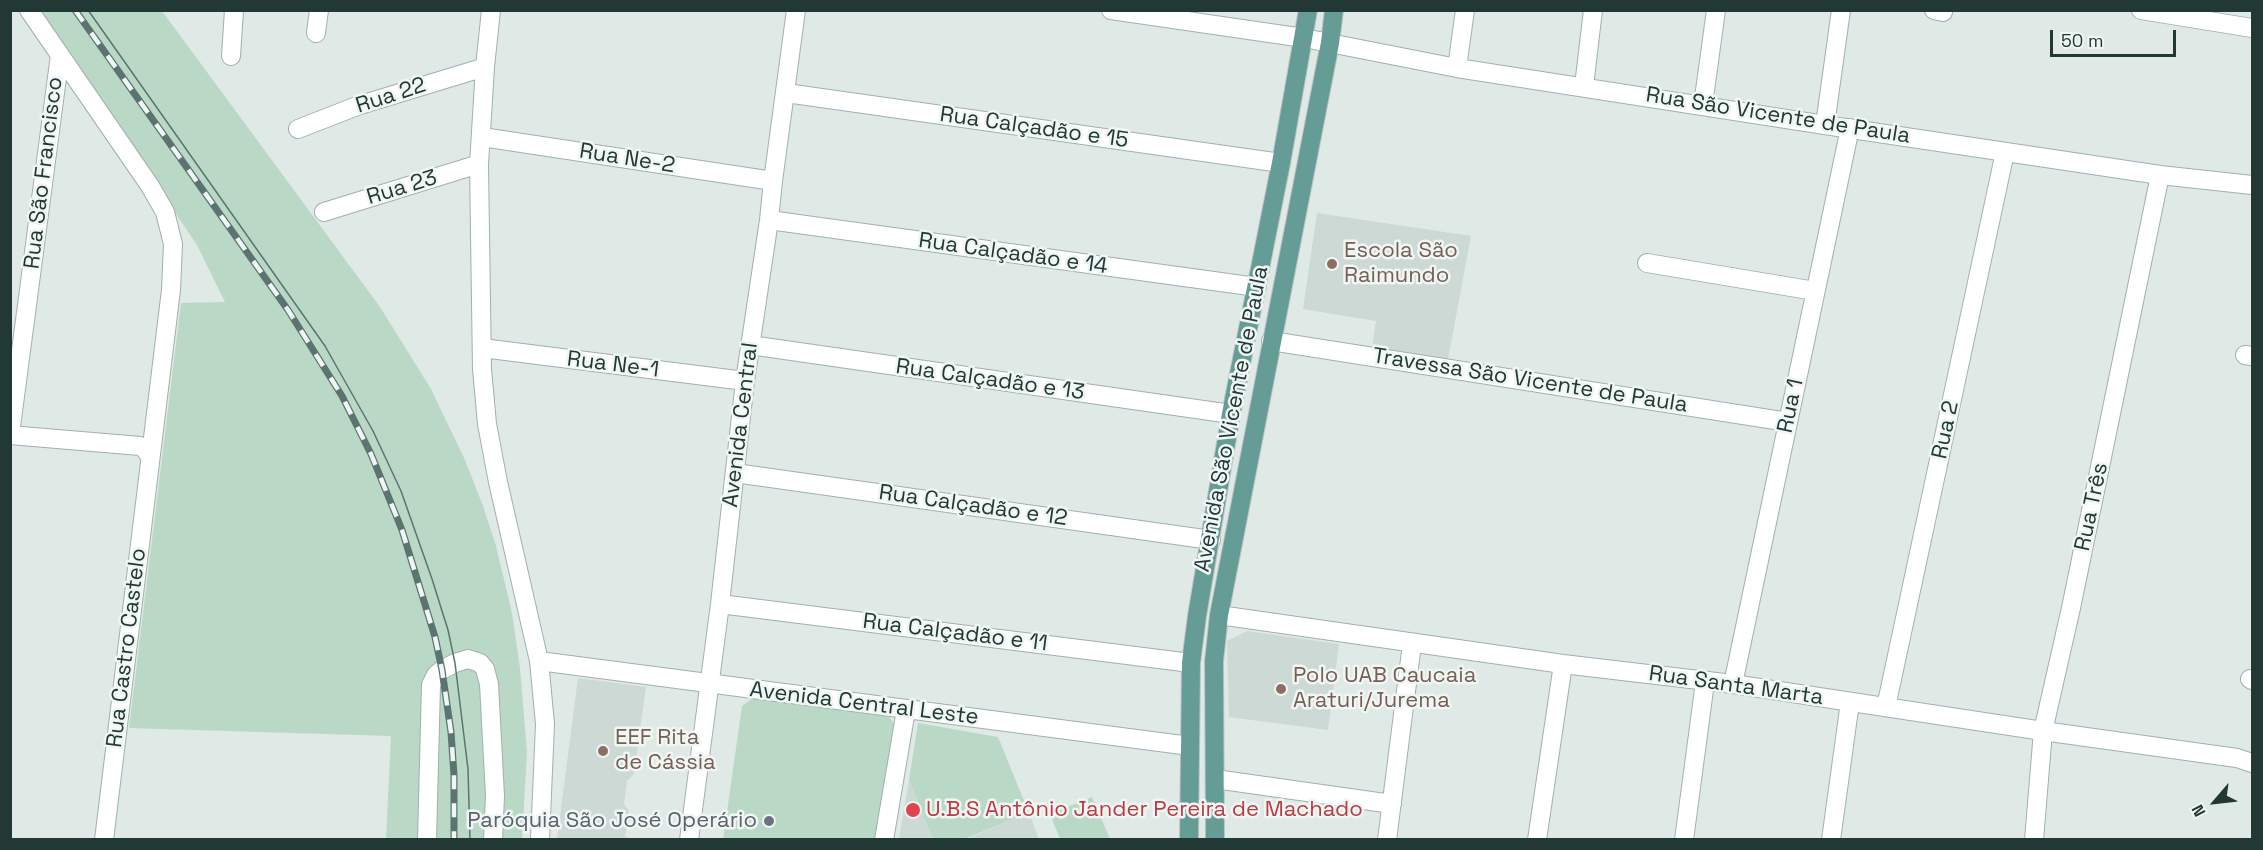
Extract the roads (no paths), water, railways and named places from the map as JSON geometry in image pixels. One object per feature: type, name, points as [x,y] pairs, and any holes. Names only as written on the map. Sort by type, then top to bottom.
[{"type":"main road","name":"Avenida São Vicente de Paula","points":[[1189,840],[1191,663],[1197,616],[1231,414],[1281,163],[1308,10]]},
{"type":"main road","name":"Avenida São Vicente de Paula","points":[[1215,840],[1214,661],[1219,615],[1330,43],[1334,10]]},
{"type":"street","name":"Rua Castro Castelo","points":[[29,10],[150,186],[165,212],[173,244],[171,290],[104,840]]},
{"type":"street","points":[[231,56],[234,10]]},
{"type":"street","points":[[316,33],[319,10]]},
{"type":"street","points":[[491,10],[479,164],[482,348],[487,424],[539,661],[545,724],[540,840]]},
{"type":"street","name":"Avenida Central","points":[[688,840],[720,604],[745,381],[769,220],[772,181],[786,93],[795,10]]},
{"type":"street","name":"Rua São Vicente de Paula","points":[[1111,10],[1304,38],[1457,68],[1825,125],[2160,175],[2253,185]]},
{"type":"street","points":[[1457,68],[1465,10]]},
{"type":"street","points":[[1584,86],[1593,10]]},
{"type":"street","points":[[1703,105],[1716,10]]},
{"type":"street","points":[[1825,125],[1841,10]]},
{"type":"street","points":[[2141,10],[2253,28]]},
{"type":"street","name":"Rua São Francisco","points":[[10,435],[60,54]]},
{"type":"street","name":"Rua 22","points":[[298,129],[357,106],[485,67]]},
{"type":"street","name":"Rua Calçadão e 15","points":[[786,93],[1281,163]]},
{"type":"street","name":"Rua 1","points":[[1733,684],[1850,128]]},
{"type":"street","name":"Rua Ne-2","points":[[482,136],[772,181]]},
{"type":"street","name":"Rua 2","points":[[1887,707],[2005,152]]},
{"type":"street","name":"Rua 23","points":[[324,212],[479,164]]},
{"type":"street","name":"Rua Três","points":[[2034,840],[2043,731],[2071,608],[2160,175]]},
{"type":"street","name":"Rua Calçadão e 14","points":[[769,220],[1257,287]]},
{"type":"street","points":[[1647,263],[1815,291]]},
{"type":"street","name":"Travessa São Vicente de Paula","points":[[1271,340],[1788,422]]},
{"type":"street","name":"Rua Calçadão e 13","points":[[750,345],[1231,414]]},
{"type":"street","name":"Rua Ne-1","points":[[482,348],[745,381]]},
{"type":"street","points":[[10,435],[140,446],[145,449],[150,458]]},
{"type":"street","name":"Rua Calçadão e 12","points":[[735,473],[1211,540]]},
{"type":"street","name":"Rua Calçadão e 11","points":[[720,604],[1191,663]]},
{"type":"street","name":"Rua Santa Marta","points":[[1219,615],[1412,644],[1733,684],[2237,758],[2253,763]]},
{"type":"street","points":[[1387,840],[1412,644]]},
{"type":"street","points":[[427,840],[431,685],[436,675],[447,667],[468,659],[480,663],[485,669],[489,684],[495,796],[493,840]]},
{"type":"street","name":"Avenida Central Leste","points":[[539,661],[1190,746]]},
{"type":"street","points":[[1537,840],[1563,664]]},
{"type":"street","points":[[1684,840],[1705,682]]},
{"type":"street","points":[[1831,840],[1850,702]]},
{"type":"street","points":[[884,840],[906,710]]},
{"type":"street","points":[[1215,779],[1392,804]]},
{"type":"tram line","points":[[88,10],[325,346],[373,431],[401,491],[432,579],[448,630],[455,663],[468,769],[470,840]]},
{"type":"railway","points":[[75,10],[288,310],[342,396],[371,454],[402,530],[435,637],[451,732],[454,775],[454,840]]},
{"type":"place","name":"Escola São Raimundo","points":[[1332,264]]},
{"type":"place","name":"Polo UAB Caucaia Araturi/Jurema","points":[[1281,689]]},
{"type":"place","name":"EEF Rita de Cássia","points":[[603,751]]},
{"type":"place","name":"U.B.S Antônio Jander Pereira de Machado","points":[[913,810]]},
{"type":"place","name":"Paróquia São José Operário","points":[[769,821]]}]
